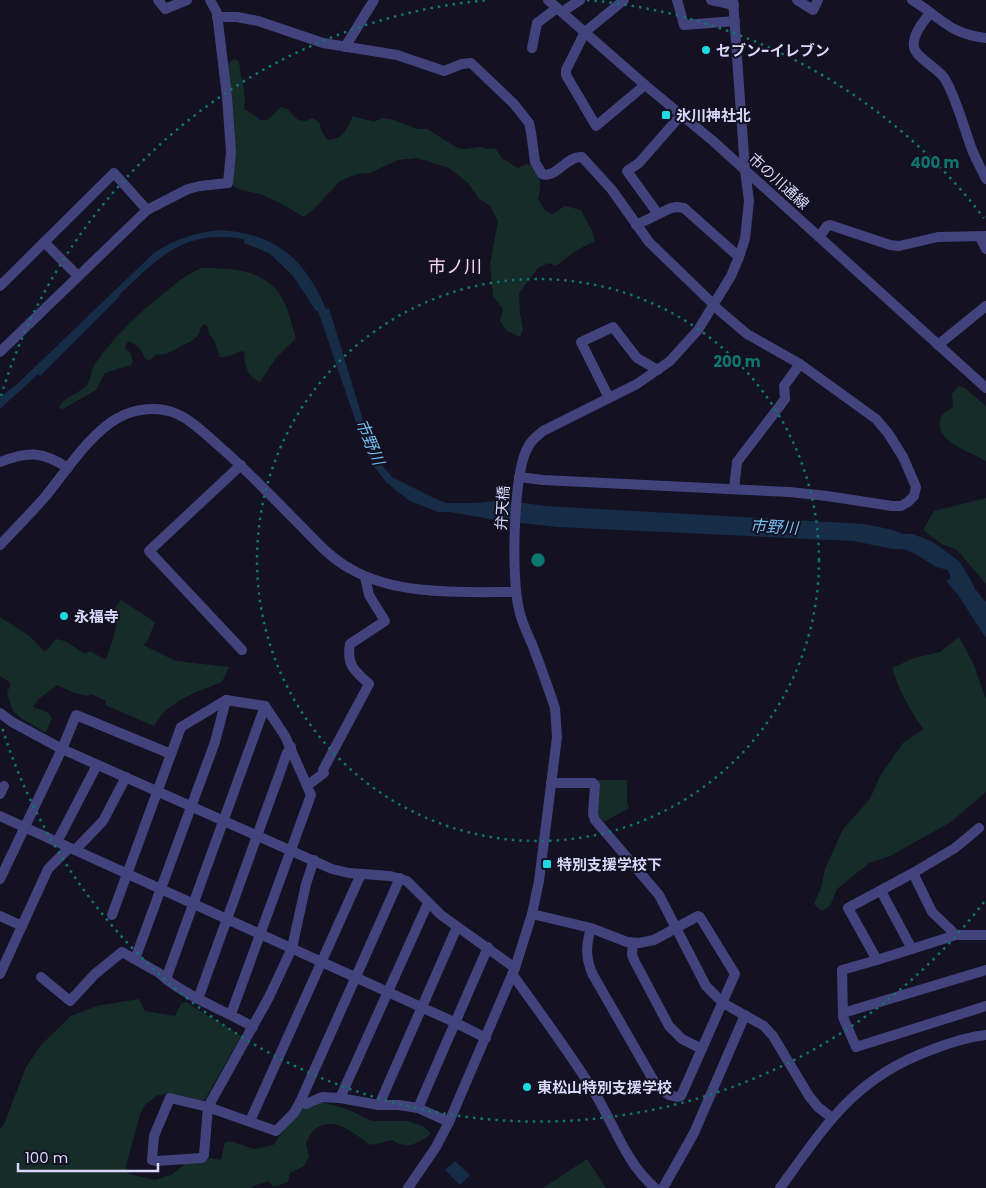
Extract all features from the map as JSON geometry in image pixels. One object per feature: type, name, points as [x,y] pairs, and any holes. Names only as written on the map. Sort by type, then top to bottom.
[{"type":"street","points":[[158,0],[165,9],[187,0]]},
{"type":"street","points":[[0,352],[147,210],[188,189],[228,183],[232,152],[218,18],[210,0]]},
{"type":"street","points":[[346,47],[374,0]]},
{"type":"street","name":"市の川通線","points":[[548,0],[745,170],[986,388]]},
{"type":"street","points":[[532,48],[537,23],[580,0]]},
{"type":"street","points":[[624,0],[585,32],[566,70],[566,75],[596,126],[645,84]]},
{"type":"street","points":[[677,0],[684,25],[735,22]]},
{"type":"street","points":[[711,0],[733,3]]},
{"type":"street","points":[[797,0],[813,10],[818,0]]},
{"type":"street","points":[[912,0],[955,31],[971,37],[986,38]]},
{"type":"street","name":"弁天橋","points":[[408,1188],[436,1147],[449,1122],[486,1038],[514,971],[532,914],[538,881],[557,737],[555,708],[519,610],[516,592],[514,541],[519,477],[523,459],[527,447],[543,431],[637,384],[658,370],[686,345],[714,306],[740,257],[745,239],[749,201],[733,3]]},
{"type":"street","points":[[930,13],[918,31],[914,40],[914,48],[917,53],[944,77],[972,150],[986,179]]},
{"type":"street","points":[[218,18],[237,17],[258,21],[323,43],[396,56],[444,72],[462,64],[471,63],[514,104],[529,123],[532,132],[534,162],[542,174],[550,175],[576,156],[582,157],[612,190],[649,242],[714,306],[747,334],[800,364],[876,419],[888,433],[903,457],[916,487],[914,496],[908,502],[901,506],[892,506],[827,496],[519,477]]},
{"type":"street","points":[[658,214],[627,172],[639,163],[681,115]]},
{"type":"street","points":[[0,286],[114,173],[147,210]]},
{"type":"street","points":[[636,225],[671,208],[684,208],[740,257]]},
{"type":"street","points":[[819,237],[827,226],[830,225],[890,245],[899,246],[938,236],[983,237],[986,249]]},
{"type":"street","points":[[44,242],[78,276]]},
{"type":"street","points":[[938,345],[986,306]]},
{"type":"street","points":[[609,398],[581,342],[613,327],[637,358],[658,370]]},
{"type":"street","points":[[734,490],[737,462],[785,399],[784,386],[800,364]]},
{"type":"street","points":[[0,545],[43,499],[100,431],[110,423],[131,412],[147,409],[176,414],[191,422],[241,465],[325,550],[348,568],[365,577],[397,587],[464,592],[516,592]]},
{"type":"street","points":[[0,462],[26,453],[50,458],[68,468]]},
{"type":"street","points":[[241,465],[149,551],[242,650]]},
{"type":"street","points":[[308,785],[324,773],[323,770],[369,684],[352,668],[349,649],[350,644],[385,622],[369,595],[365,577]]},
{"type":"street","points":[[135,959],[215,742],[226,700]]},
{"type":"street","points":[[112,915],[180,727],[226,700],[265,706],[291,747],[311,795],[231,1014]]},
{"type":"street","points":[[166,979],[265,706]]},
{"type":"street","points":[[0,713],[19,726],[62,749],[343,872],[400,878],[408,881],[428,903],[457,927],[488,947],[514,971],[597,1096],[627,1154],[655,1188]]},
{"type":"street","points":[[0,879],[62,749],[76,715],[171,754]]},
{"type":"street","points":[[198,999],[287,753],[291,747]]},
{"type":"street","points":[[58,842],[97,765]]},
{"type":"street","points":[[0,974],[48,869],[103,821],[126,777]]},
{"type":"street","points":[[551,783],[593,783],[595,785],[593,814],[595,820],[636,869],[653,886],[706,986],[723,1003],[764,1026],[774,1036],[808,1096],[832,1118]]},
{"type":"street","points":[[0,816],[486,1038]]},
{"type":"street","points":[[877,960],[848,908],[955,848],[980,828]]},
{"type":"street","points":[[314,860],[306,884],[292,948],[269,998],[208,1107],[204,1155],[202,1158],[157,1162],[152,1160],[154,1136],[170,1098],[208,1107],[276,1131],[294,1113],[400,878]]},
{"type":"street","points":[[913,873],[932,912],[956,935]]},
{"type":"street","points":[[250,1121],[361,874]]},
{"type":"street","points":[[881,891],[912,949]]},
{"type":"street","points":[[340,1098],[428,903]]},
{"type":"street","points":[[532,914],[591,928],[633,943],[647,942],[698,916],[700,917],[735,972],[681,1096],[669,1095],[662,1090],[642,1061],[588,964],[586,950],[591,928]]},
{"type":"street","points":[[0,916],[22,926]]},
{"type":"street","points":[[378,1105],[457,927]]},
{"type":"street","points":[[986,935],[956,935],[842,970],[843,1013],[856,1047],[986,1006]]},
{"type":"street","points":[[633,943],[632,955],[635,962],[669,1026],[682,1039],[702,1049]]},
{"type":"street","points":[[418,1108],[488,947]]},
{"type":"street","points":[[41,977],[70,1001],[95,974],[122,952],[159,972],[178,988],[231,1014],[252,1027]]},
{"type":"street","points":[[843,1013],[986,970]]},
{"type":"street","points":[[663,1188],[694,1133],[745,1015]]},
{"type":"street","points":[[780,1188],[832,1118],[872,1079],[917,1055],[967,1038],[986,1035]]},
{"type":"street","points":[[300,1102],[306,1104],[322,1097],[340,1098],[378,1105],[418,1108],[449,1122]]},
{"type":"green space","points":[[231,60],[239,61],[243,80],[244,109],[260,120],[267,120],[281,107],[287,109],[298,120],[305,121],[312,118],[319,122],[327,140],[341,136],[353,116],[374,122],[382,118],[391,119],[417,129],[427,129],[462,149],[495,148],[502,158],[518,168],[526,164],[531,165],[540,180],[538,199],[545,210],[552,214],[565,206],[581,210],[595,241],[577,250],[556,266],[549,263],[538,268],[519,293],[523,329],[520,337],[507,331],[500,321],[503,309],[493,296],[490,264],[498,221],[489,205],[479,199],[468,183],[449,168],[417,158],[398,160],[370,173],[357,174],[340,181],[304,217],[265,196],[234,187],[232,181],[228,65]]},
{"type":"green space","points":[[201,268],[230,269],[259,276],[275,288],[283,299],[296,338],[276,358],[260,382],[255,380],[249,373],[244,351],[220,357],[214,340],[205,324],[193,340],[166,354],[156,355],[149,361],[145,359],[137,346],[129,341],[125,349],[130,352],[133,361],[131,365],[105,373],[96,390],[63,409],[59,408],[67,398],[86,386],[96,362],[132,321],[173,286]]},
{"type":"green space","points":[[958,386],[965,388],[986,406],[986,461],[947,439],[939,425],[941,417],[953,407],[952,394]]},
{"type":"green space","points":[[986,498],[986,584],[957,550],[942,544],[923,530],[934,511]]},
{"type":"green space","points":[[121,600],[155,622],[148,640],[143,645],[176,661],[229,667],[222,682],[184,698],[167,710],[154,726],[105,705],[106,701],[91,694],[88,696],[75,693],[57,685],[41,697],[33,707],[47,712],[52,718],[46,733],[22,719],[13,711],[7,693],[11,683],[0,676],[0,617],[28,635],[45,652],[56,639],[65,641],[85,654],[90,651],[106,659],[116,626],[113,611]]},
{"type":"green space","points":[[959,637],[973,663],[986,699],[986,792],[951,822],[890,856],[869,863],[837,889],[830,906],[822,911],[814,904],[821,888],[825,869],[843,829],[870,799],[880,776],[903,743],[923,729],[905,700],[892,668],[914,658],[940,652]]},
{"type":"green space","points":[[599,780],[627,780],[629,808],[604,822],[598,815]]},
{"type":"green space","points":[[139,999],[145,1011],[175,1016],[181,1004],[186,1002],[241,1036],[204,1101],[175,1094],[157,1095],[145,1105],[140,1115],[126,1166],[129,1174],[155,1180],[171,1175],[185,1164],[203,1162],[210,1158],[221,1160],[225,1142],[233,1142],[254,1149],[273,1145],[302,1106],[321,1102],[347,1109],[372,1121],[407,1121],[423,1126],[431,1134],[421,1141],[407,1145],[402,1145],[392,1140],[370,1145],[337,1125],[322,1125],[315,1129],[306,1143],[309,1157],[304,1166],[290,1173],[288,1182],[273,1187],[269,1181],[252,1188],[0,1188],[0,1129],[4,1124],[26,1067],[41,1045],[71,1016],[97,1006]]},
{"type":"green space","points":[[587,1159],[606,1188],[543,1188]]},
{"type":"water","name":"市野川","points":[[221,230],[240,232],[273,244],[286,252],[308,276],[318,291],[326,309],[329,308],[366,430],[378,460],[392,477],[446,503],[477,503],[503,500],[545,506],[865,524],[903,534],[913,534],[933,542],[959,561],[975,589],[986,602],[986,638],[958,595],[946,581],[951,578],[948,570],[936,567],[914,553],[903,549],[893,549],[853,541],[557,527],[501,521],[450,512],[438,512],[408,500],[386,482],[372,464],[318,311],[316,311],[293,276],[269,253],[244,243],[244,239],[205,238],[188,242],[160,258],[119,295],[40,376],[38,374],[0,409],[0,397],[16,385],[155,252],[187,237],[203,232]]},
{"type":"water","points":[[455,1161],[470,1175],[460,1185],[445,1170]]},
{"type":"place","name":"セブン-イレブン","points":[[706,50]]},
{"type":"place","name":"氷川神社北","points":[[666,115]]},
{"type":"place","name":"永福寺","points":[[64,616]]},
{"type":"place","name":"特別支援学校下","points":[[547,864]]},
{"type":"place","name":"東松山特別支援学校","points":[[527,1087]]},
{"type":"district","name":"市ノ川","points":[[455,266]]}]
